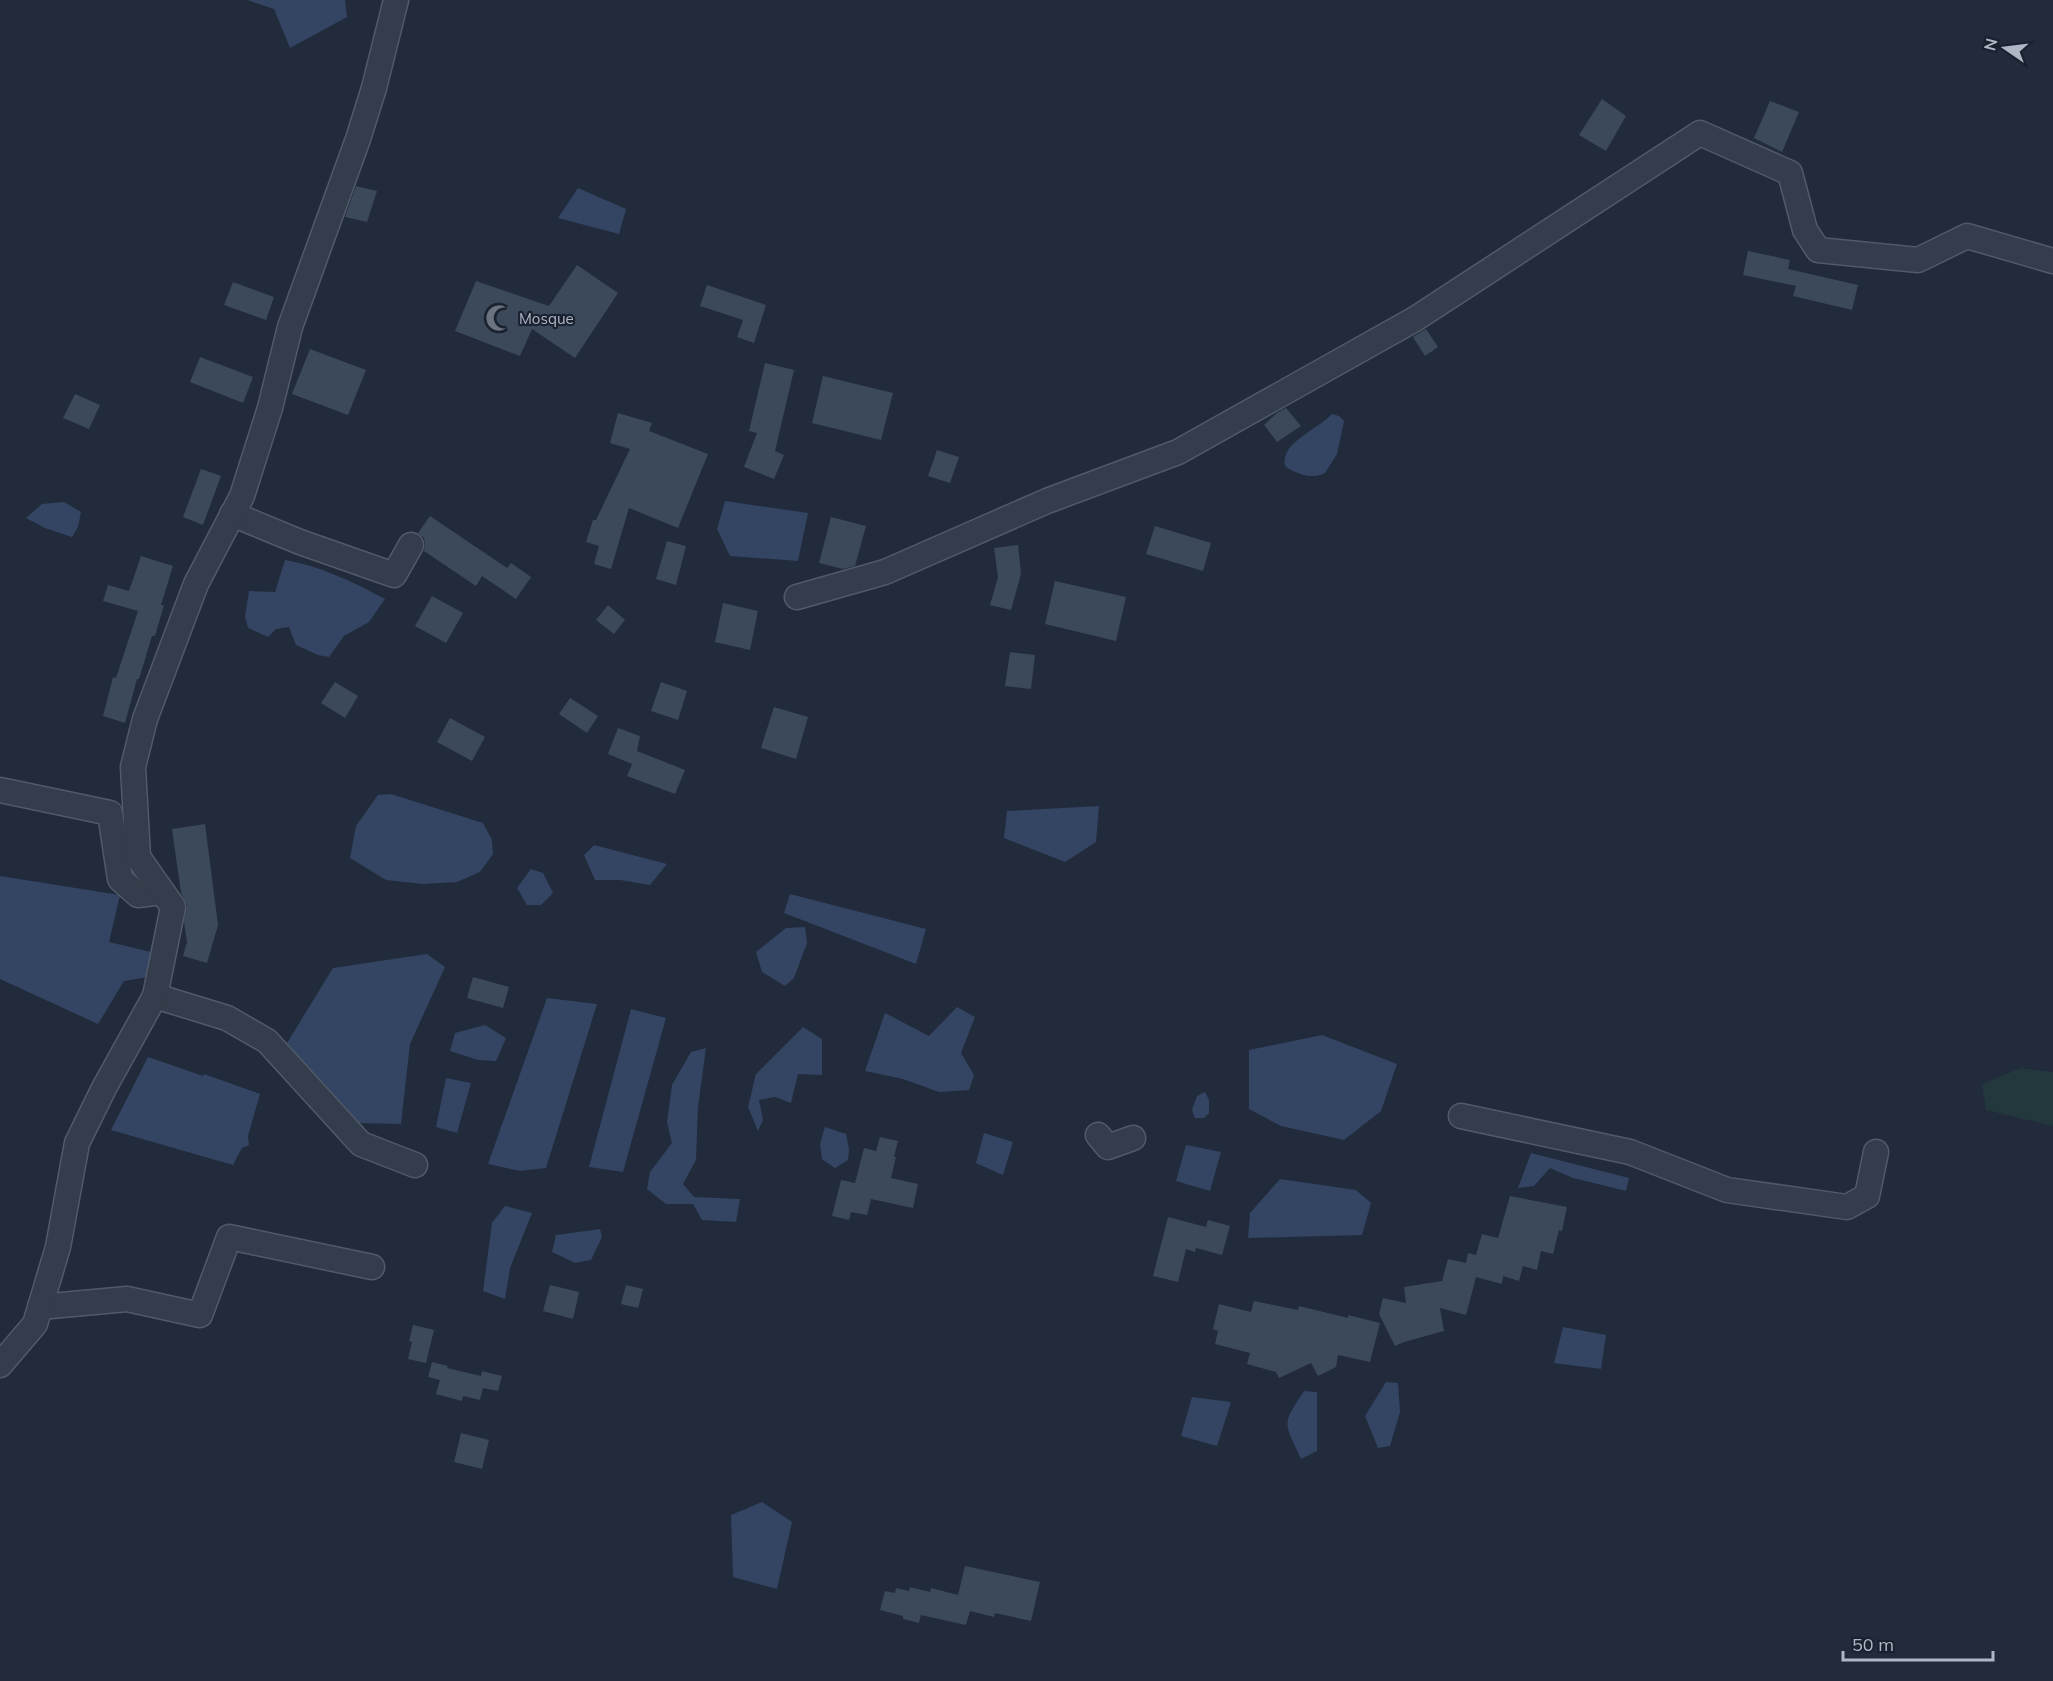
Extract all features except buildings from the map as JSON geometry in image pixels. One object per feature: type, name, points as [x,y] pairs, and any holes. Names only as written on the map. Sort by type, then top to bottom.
[{"type":"street","points":[[0,1365],[35,1324],[58,1248],[77,1143],[104,1088],[155,996],[173,907],[138,857],[133,767],[145,719],[196,584],[242,496],[270,408],[290,327],[364,119],[396,0]]},
{"type":"street","points":[[797,597],[885,572],[1047,501],[1178,452],[1415,319],[1700,134],[1790,173],[1805,230],[1818,250],[1918,260],[1967,236],[2053,261]]},
{"type":"street","points":[[232,514],[300,542],[394,575],[411,545]]},
{"type":"street","points":[[0,790],[110,813],[120,879],[138,895],[162,892]]},
{"type":"street","points":[[155,996],[227,1018],[267,1041],[361,1144],[415,1165]]},
{"type":"street","points":[[1461,1116],[1630,1152],[1727,1190],[1847,1207],[1867,1196],[1876,1152]]},
{"type":"street","points":[[1098,1136],[1108,1148],[1133,1138]]},
{"type":"street","points":[[40,1307],[127,1299],[200,1315],[229,1237],[372,1267]]},
{"type":"green space","points":[[2021,1068],[2053,1072],[2053,1126],[1986,1110],[1982,1084]]},
{"type":"water","points":[[247,0],[345,0],[347,17],[290,48],[274,9]]},
{"type":"water","points":[[578,188],[626,209],[619,234],[558,218]]},
{"type":"water","points":[[1332,414],[1344,421],[1337,454],[1325,473],[1315,476],[1304,475],[1285,466],[1285,457],[1294,443]]},
{"type":"water","points":[[725,501],[808,513],[798,561],[730,556],[717,529]]},
{"type":"water","points":[[64,502],[81,512],[78,527],[72,537],[45,528],[26,518],[42,504]]},
{"type":"water","points":[[285,560],[324,570],[385,599],[369,622],[344,636],[329,657],[318,655],[296,645],[289,627],[276,629],[268,637],[248,628],[245,617],[249,591],[275,592]]},
{"type":"water","points":[[391,794],[483,823],[492,840],[493,854],[480,872],[457,882],[423,884],[386,880],[350,858],[356,826],[378,795]]},
{"type":"water","points":[[1099,806],[1096,842],[1065,862],[1004,838],[1007,811]]},
{"type":"water","points":[[594,845],[667,864],[650,885],[620,880],[595,880],[584,855]]},
{"type":"water","points":[[531,869],[543,873],[553,893],[541,905],[527,905],[517,888]]},
{"type":"water","points":[[0,876],[120,895],[109,942],[151,952],[148,977],[124,981],[98,1024],[0,979]]},
{"type":"water","points":[[790,894],[926,929],[916,964],[784,913]]},
{"type":"water","points":[[805,927],[807,943],[794,978],[785,986],[762,972],[756,952],[786,928]]},
{"type":"water","points":[[427,954],[445,967],[410,1044],[401,1124],[355,1123],[315,1085],[287,1043],[333,968]]},
{"type":"water","points":[[547,998],[597,1004],[546,1168],[520,1171],[488,1164]]},
{"type":"water","points":[[957,1007],[975,1017],[961,1053],[974,1075],[969,1090],[939,1092],[903,1079],[865,1071],[885,1013],[929,1036]]},
{"type":"water","points":[[631,1009],[666,1018],[623,1172],[589,1167]]},
{"type":"water","points":[[485,1025],[506,1038],[496,1061],[478,1060],[450,1051],[455,1033]]},
{"type":"water","points":[[803,1027],[822,1039],[822,1075],[798,1074],[791,1103],[775,1097],[759,1100],[763,1120],[758,1131],[748,1107],[756,1074]]},
{"type":"water","points":[[1322,1035],[1397,1064],[1381,1111],[1344,1140],[1281,1126],[1249,1109],[1249,1050]]},
{"type":"water","points":[[706,1048],[698,1107],[696,1160],[683,1184],[694,1197],[740,1199],[736,1222],[702,1220],[693,1204],[666,1204],[647,1189],[650,1172],[672,1143],[667,1122],[672,1085],[691,1052]]},
{"type":"water","points":[[148,1057],[260,1094],[248,1136],[249,1145],[242,1148],[233,1165],[111,1130]]},
{"type":"water","points":[[446,1078],[471,1083],[457,1133],[436,1127]]},
{"type":"water","points":[[1205,1092],[1209,1100],[1209,1113],[1204,1118],[1195,1118],[1192,1110],[1197,1096]]},
{"type":"water","points":[[825,1127],[846,1134],[849,1149],[848,1160],[835,1168],[822,1159],[820,1144]]},
{"type":"water","points":[[984,1133],[1013,1142],[1003,1175],[976,1163]]},
{"type":"water","points":[[1186,1145],[1221,1152],[1210,1191],[1176,1181]]},
{"type":"water","points":[[1531,1153],[1629,1178],[1626,1191],[1573,1178],[1550,1168],[1534,1186],[1518,1188]]},
{"type":"water","points":[[1280,1179],[1356,1190],[1371,1203],[1362,1235],[1248,1238],[1250,1213]]},
{"type":"water","points":[[505,1206],[532,1213],[510,1268],[505,1299],[483,1291],[492,1223]]},
{"type":"water","points":[[600,1229],[602,1237],[591,1260],[575,1263],[552,1252],[556,1235]]},
{"type":"water","points":[[1563,1327],[1606,1335],[1601,1369],[1554,1363]]},
{"type":"water","points":[[1386,1382],[1398,1383],[1400,1412],[1390,1446],[1378,1448],[1365,1416]]},
{"type":"water","points":[[1304,1391],[1317,1392],[1317,1451],[1301,1459],[1288,1430],[1288,1418]]},
{"type":"water","points":[[1192,1397],[1231,1402],[1217,1446],[1181,1436]]},
{"type":"water","points":[[762,1502],[792,1522],[777,1589],[733,1577],[731,1515]]},
{"type":"place","name":"Mosque","points":[[499,318]]}]
